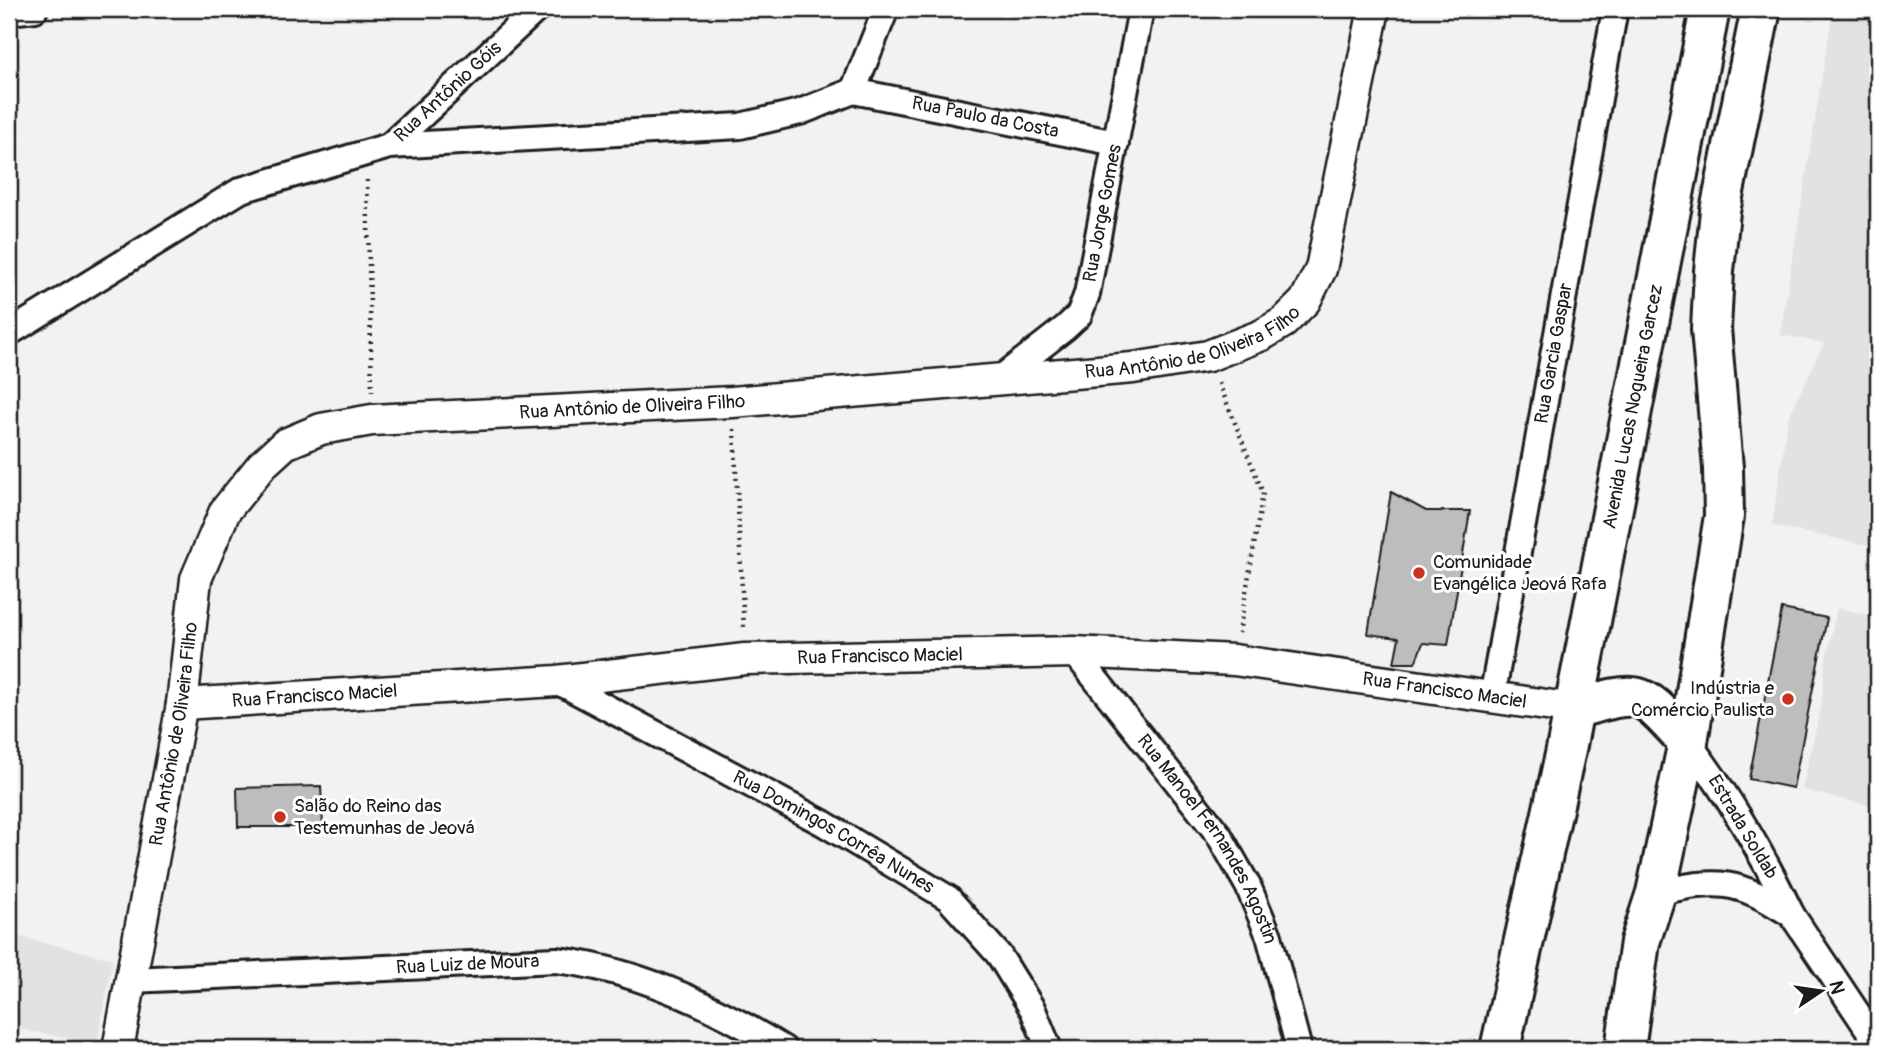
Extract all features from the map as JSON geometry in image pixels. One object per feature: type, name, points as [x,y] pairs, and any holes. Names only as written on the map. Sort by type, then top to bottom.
[{"type":"main road","name":"Avenida Lucas Nogueira Garcez","points":[[1500,1049],[1574,709],[1710,9]]},
{"type":"main road","points":[[1625,1049],[1640,942],[1656,893],[1688,742],[1724,516],[1723,468],[1711,329],[1720,211],[1761,9]]},
{"type":"main road","points":[[1574,709],[1624,695],[1640,697],[1652,704],[1688,742]]},
{"type":"street","points":[[9,12],[35,9]]},
{"type":"street","name":"Rua Antônio Góis","points":[[378,148],[537,9]]},
{"type":"street","points":[[9,333],[241,190],[378,148],[740,126],[800,112],[853,91],[886,9]]},
{"type":"street","name":"Rua Jorge Gomes","points":[[997,381],[1079,315],[1087,294],[1142,9]]},
{"type":"street","name":"Rua Antônio de Oliveira Filho","points":[[118,1049],[182,704],[196,579],[225,511],[242,485],[285,444],[321,429],[372,421],[732,402],[1133,368],[1208,356],[1262,335],[1284,322],[1305,301],[1321,269],[1374,9]]},
{"type":"street","name":"Rua Garcia Gaspar","points":[[1492,698],[1615,9]]},
{"type":"street","name":"Rua Paulo da Costa","points":[[853,91],[1116,143]]},
{"type":"street","name":"Rua Francisco Maciel","points":[[182,704],[557,681],[745,659],[1074,652],[1234,660],[1574,709]]},
{"type":"street","name":"Rua Manoel Fernandes Agostin","points":[[1074,652],[1219,835],[1248,886],[1269,936],[1299,1049]]},
{"type":"street","name":"Rua Domingos Corrêa Nunes","points":[[557,681],[823,823],[948,898],[999,955],[1033,1010],[1049,1049]]},
{"type":"street","name":"Estrada Soldab","points":[[1688,742],[1729,796],[1763,854],[1792,915],[1878,1044]]},
{"type":"street","name":"Estrada Soldab","points":[[1656,893],[1695,884],[1731,884],[1756,892],[1792,915]]},
{"type":"street","name":"Rua Luiz de Moura","points":[[132,980],[556,960],[587,964],[729,1015],[784,1049]]},
{"type":"path","points":[[372,421],[378,148]]},
{"type":"path","points":[[1208,356],[1263,493],[1234,660]]},
{"type":"path","points":[[732,402],[745,659]]},
{"type":"shaded area","points":[[1833,9],[1878,9],[1878,547],[1772,526],[1788,418],[1824,343],[1780,335]]},
{"type":"shaded area","points":[[1837,608],[1878,617],[1878,807],[1802,790],[1821,705],[1826,659]]},
{"type":"shaded area","points":[[9,934],[113,959],[97,1044],[9,1027]]},
{"type":"building","name":"Comunidade Evangélica Jeová Rafa","points":[[1391,492],[1426,511],[1470,511],[1448,645],[1423,643],[1415,663],[1394,663],[1399,638],[1368,634]]},
{"type":"building","name":"Indústria e Comércio Paulista","points":[[1782,609],[1827,618],[1793,788],[1749,779]]},
{"type":"building","name":"Salão do Reino das Testemunhas de Jeová","points":[[321,786],[323,827],[238,827],[237,788]]},
{"type":"place","name":"Comunidade Evangélica Jeová Rafa","points":[[1419,573]]},
{"type":"place","name":"Indústria e Comércio Paulista","points":[[1788,699]]},
{"type":"place","name":"Salão do Reino das Testemunhas de Jeová","points":[[280,817]]}]
